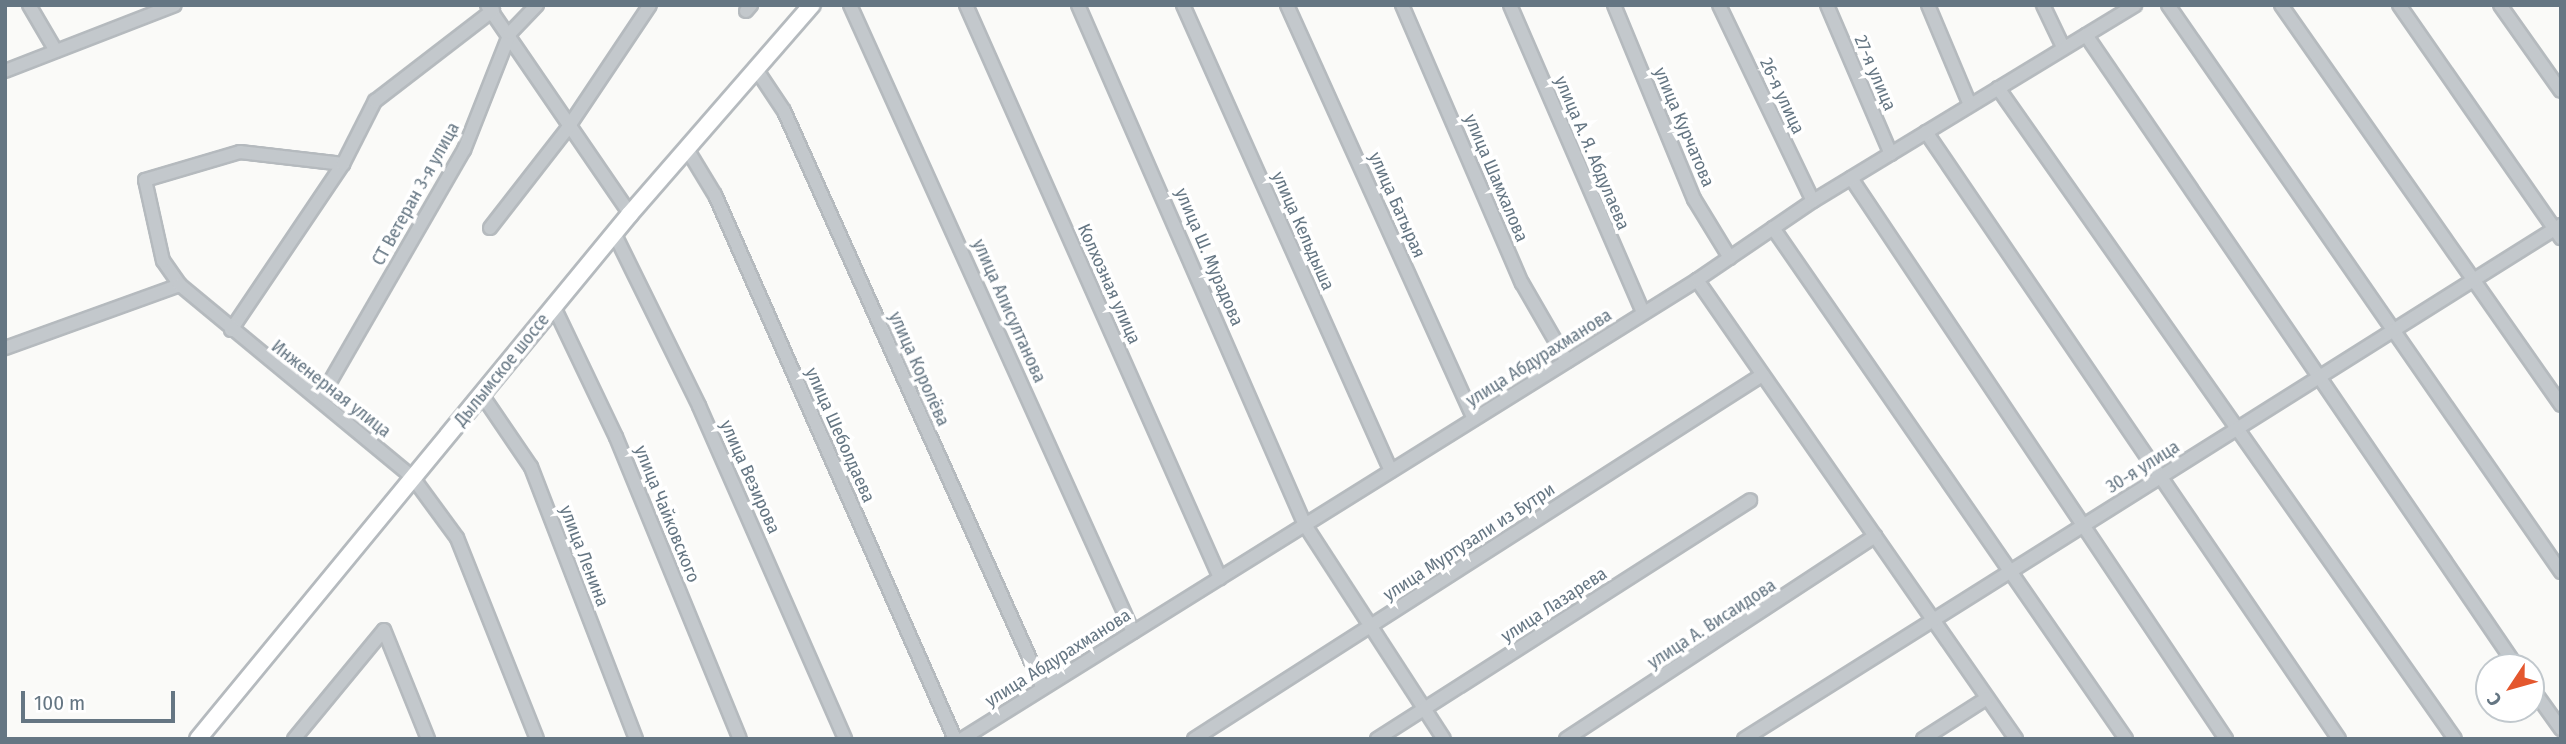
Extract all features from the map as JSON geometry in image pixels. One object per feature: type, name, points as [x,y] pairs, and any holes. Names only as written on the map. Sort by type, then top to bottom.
[{"type":"main road","name":"Дылымское шоссе","points":[[198,739],[614,233],[812,5]]},
{"type":"street","points":[[29,5],[56,51]]},
{"type":"street","points":[[5,71],[135,25],[175,5]]},
{"type":"street","name":"СТ Ветеран 3-я улица","points":[[320,399],[464,150],[510,33],[537,5]]},
{"type":"street","points":[[490,228],[567,129],[650,5]]},
{"type":"street","name":"улица Алисултанова","points":[[850,5],[1133,632]]},
{"type":"street","name":"Колхозная улица","points":[[966,5],[1220,578]]},
{"type":"street","name":"улица Ш. Мурадова","points":[[1078,5],[1305,525],[1444,739]]},
{"type":"street","name":"улица Кельдыша","points":[[1183,5],[1391,471]]},
{"type":"street","name":"улица Батырая","points":[[1287,5],[1474,419]]},
{"type":"street","name":"улица Шамхалова","points":[[1402,5],[1522,283],[1567,361]]},
{"type":"street","name":"улица А. Я. Абдулаева","points":[[1510,5],[1643,313]]},
{"type":"street","name":"улица Курчатова","points":[[1614,5],[1694,199],[1730,258]]},
{"type":"street","name":"26-я улица","points":[[1719,5],[1813,201]]},
{"type":"street","name":"27-я улица","points":[[1827,5],[1891,154]]},
{"type":"street","points":[[1928,5],[1970,105]]},
{"type":"street","points":[[2043,5],[2063,47]]},
{"type":"street","name":"улица Абдурахманова","points":[[962,739],[1697,280],[1813,201],[2135,5]]},
{"type":"street","points":[[2168,5],[2561,572]]},
{"type":"street","points":[[2281,5],[2476,279],[2561,405]]},
{"type":"street","points":[[2399,5],[2559,231]]},
{"type":"street","points":[[2500,5],[2561,91]]},
{"type":"street","points":[[231,330],[342,163],[375,101],[489,8],[510,33],[567,129],[630,214]]},
{"type":"street","points":[[2086,35],[2316,379],[2507,653]]},
{"type":"street","name":"улица Королёва","points":[[756,69],[784,111],[1043,688]]},
{"type":"street","points":[[1998,88],[2235,430],[2455,739]]},
{"type":"street","points":[[1926,132],[2157,479],[2339,739]]},
{"type":"street","name":"улица Шеболдаева","points":[[687,149],[715,195],[955,739]]},
{"type":"street","points":[[5,348],[180,285],[163,261],[145,180],[240,152],[342,163]]},
{"type":"street","points":[[1851,178],[2226,739]]},
{"type":"street","points":[[1773,228],[2126,739]]},
{"type":"street","name":"30-я улица","points":[[1744,739],[1934,622],[2010,571],[2393,330],[2559,231]]},
{"type":"street","name":"улица Везирова","points":[[614,233],[699,405],[845,739]]},
{"type":"street","points":[[1697,280],[2016,739]]},
{"type":"street","name":"Инженерная улица","points":[[180,285],[287,379],[320,399],[412,478],[457,538],[537,739]]},
{"type":"street","name":"улица Чайковского","points":[[554,307],[616,437],[740,739]]},
{"type":"street","name":"улица Муртузали из Бутри","points":[[1194,739],[1762,375]]},
{"type":"street","name":"улица Ленина","points":[[482,395],[531,467],[636,739]]},
{"type":"street","name":"улица Лазарева","points":[[1377,739],[1750,500]]},
{"type":"street","name":"улица А. Висаидова","points":[[1566,739],[1875,536]]},
{"type":"street","points":[[294,739],[384,630],[428,739]]},
{"type":"street","points":[[1923,739],[1987,698]]},
{"type":"street","points":[[2545,707],[2561,729]]}]
